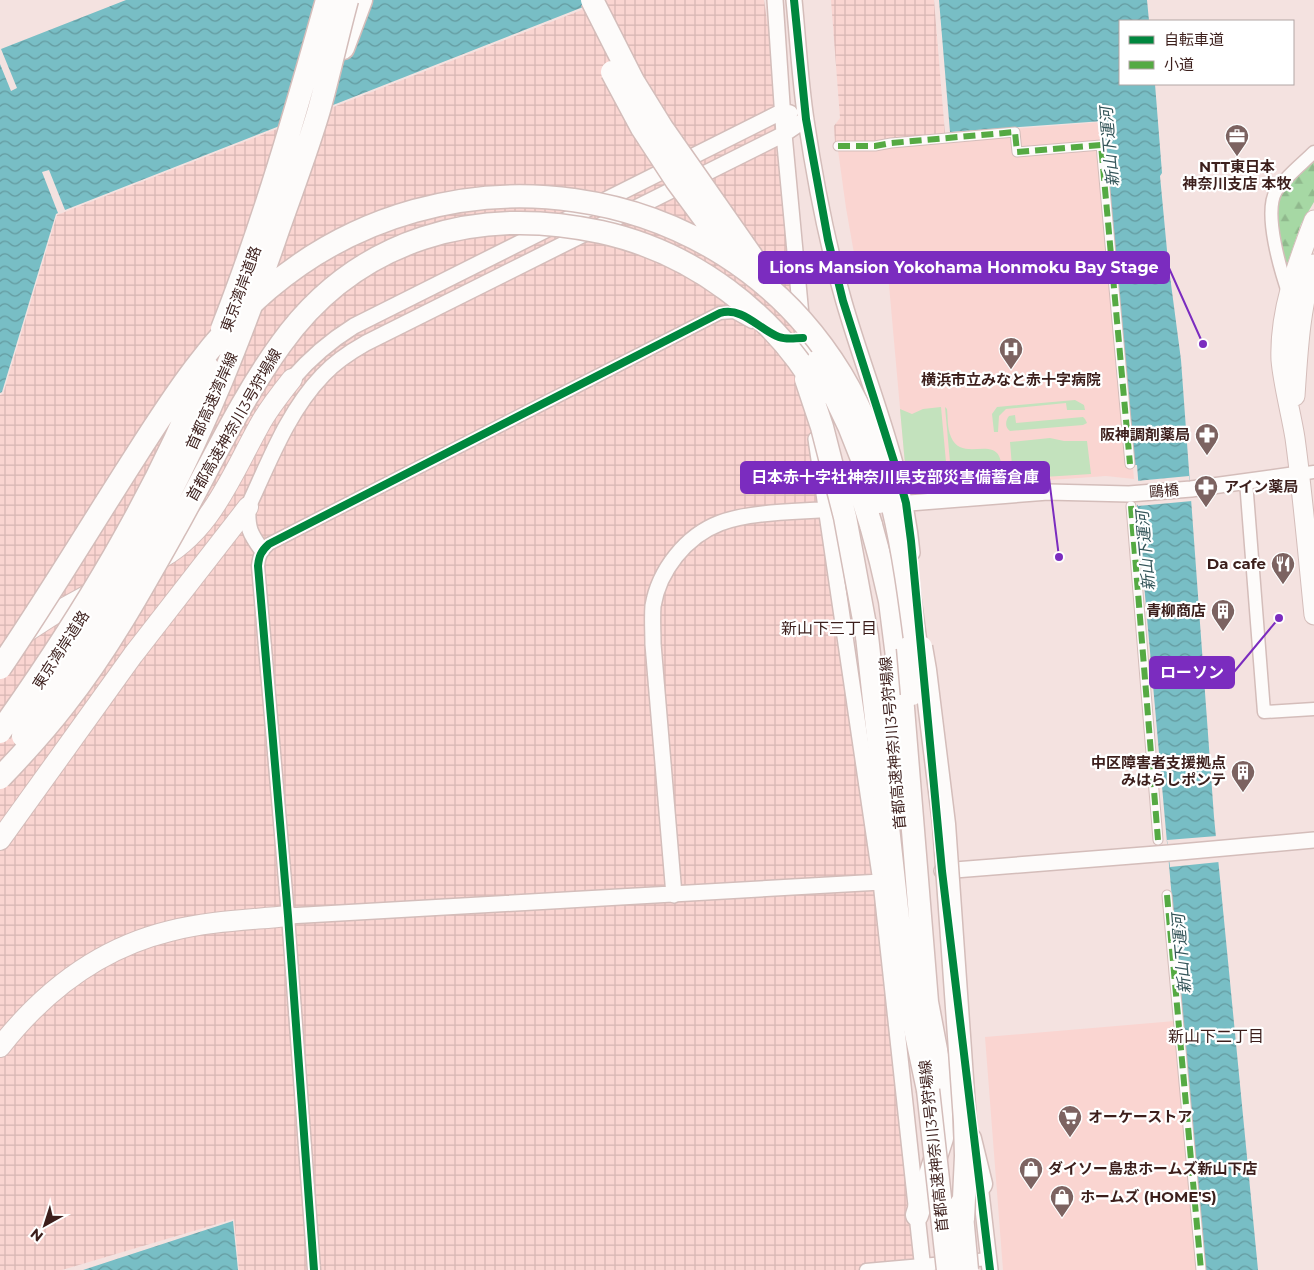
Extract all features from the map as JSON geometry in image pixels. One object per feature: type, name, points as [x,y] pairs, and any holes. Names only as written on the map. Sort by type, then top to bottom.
[{"type":"highway","name":"東京湾岸道路","points":[[0,724],[59,640],[113,550],[158,464],[202,368],[255,225],[290,113],[322,0]]},
{"type":"highway","name":"首都高速湾岸線","points":[[0,732],[63,641],[111,562],[180,429],[209,362],[253,244],[327,0]]},
{"type":"highway","name":"東京湾岸道路","points":[[0,739],[66,645],[93,602],[143,513],[210,371],[258,243],[299,114],[331,0]]},
{"type":"highway","name":"首都高速湾岸線","points":[[0,768],[96,625],[154,525],[218,392],[240,338],[304,159],[319,110],[347,0]]},
{"type":"highway","points":[[319,110],[361,0]]},
{"type":"highway","points":[[578,0],[596,41],[642,128],[676,180],[776,320],[806,380],[822,427],[845,517],[866,636],[906,982],[928,1090]]},
{"type":"highway","points":[[592,0],[633,81],[662,128],[788,309],[817,359],[849,426],[873,486],[910,594],[925,670],[944,824],[965,1121],[966,1156],[963,1219]]},
{"type":"highway","name":"首都高速神奈川3号狩場線","points":[[0,668],[32,621],[178,390],[222,335],[266,290],[316,254],[356,233],[402,214],[425,207],[513,196],[563,198],[606,206],[650,219],[709,246],[772,292],[812,334],[826,352],[845,380],[863,416],[878,454],[895,510],[904,555],[918,662],[948,1006],[967,1270]]},
{"type":"highway","name":"首都高速神奈川3号狩場線","points":[[0,778],[37,739],[67,702],[102,652],[139,593],[246,400],[282,342],[315,303],[353,272],[395,249],[433,235],[484,224],[508,222],[561,225],[610,234],[634,241],[660,252],[704,274],[756,314],[787,346],[803,367],[834,418],[865,502],[871,525],[891,705],[899,819],[948,1270]]},
{"type":"highway","points":[[0,652],[10,643],[57,612],[164,557],[193,535],[205,522],[260,424],[292,379]]},
{"type":"highway","points":[[886,481],[902,578],[938,1002],[981,1184]]},
{"type":"highway","points":[[0,840],[133,655],[248,508]]},
{"type":"highway","points":[[871,525],[890,601],[902,696],[927,1002],[940,1071],[942,1138],[917,1215]]},
{"type":"highway","points":[[0,1047],[37,1005],[74,974],[95,960],[120,948],[171,931],[225,922],[288,916]]},
{"type":"main road","points":[[1314,220],[1299,259],[1289,295],[1283,330],[1281,360],[1293,423],[1307,473],[1314,615]]},
{"type":"main road","points":[[1293,423],[1300,326],[1307,286],[1314,264]]},
{"type":"street","points":[[775,0],[784,134],[803,338],[826,510],[881,882],[923,1268]]},
{"type":"street","points":[[794,0],[806,120],[828,240],[843,301],[906,503],[942,871],[990,1265],[866,1270]]},
{"type":"street","points":[[783,110],[806,120]]},
{"type":"street","points":[[292,379],[310,359],[331,341],[354,326],[783,110]]},
{"type":"street","points":[[262,550],[250,532],[247,520],[248,508],[293,414],[306,393],[323,374],[342,358],[374,338],[784,134],[806,120]]},
{"type":"street","points":[[838,146],[875,146],[1015,132],[1017,152],[1101,145],[1130,464]]},
{"type":"street","points":[[1289,295],[1278,264],[1271,207],[1273,197],[1278,188],[1314,152]]},
{"type":"street","points":[[314,1270],[288,916],[258,566],[262,550],[286,535],[720,313],[729,311],[739,314],[779,337],[803,338]]},
{"type":"street","name":"鷗橋","points":[[674,895],[653,644],[653,606],[661,578],[678,553],[694,538],[720,523],[748,516],[1048,492],[1134,500],[1190,489],[1307,473]]},
{"type":"street","points":[[1246,481],[1264,712],[1314,709]]},
{"type":"street","points":[[1134,500],[1158,840]]},
{"type":"street","points":[[942,871],[1168,854],[1314,840]]},
{"type":"street","points":[[288,916],[881,882]]},
{"type":"street","points":[[1167,895],[1201,1270]]},
{"type":"shaded area","points":[[607,0],[764,0],[784,134],[923,1270],[239,1270],[234,1219],[62,1270],[0,1270],[0,395],[3,394],[57,215]]},
{"type":"shaded area","points":[[831,0],[934,0],[945,134],[874,143],[835,143],[834,126],[840,118]]},
{"type":"shaded area","name":"横浜市立みなと赤十字病院","points":[[1103,122],[1134,479],[1106,476],[925,489],[917,482],[912,464],[905,464],[888,274],[858,276],[837,143]]},
{"type":"shaded area","points":[[1175,1021],[1197,1270],[1003,1270],[985,1037]]},
{"type":"green space","points":[[1314,158],[1314,202],[1301,224],[1283,276],[1274,203],[1283,187]]},
{"type":"green space","points":[[1075,400],[1084,405],[1085,410],[1067,410],[1066,403],[1006,409],[999,416],[998,432],[994,432],[992,414],[997,407]]},
{"type":"green space","points":[[941,407],[948,484],[922,486],[917,482],[913,463],[905,464],[900,409],[912,414],[923,409]]},
{"type":"green space","points":[[945,407],[947,409],[950,434],[956,444],[961,448],[995,451],[1001,461],[1002,480],[952,484]]},
{"type":"green space","points":[[1015,415],[1016,423],[1083,417],[1087,423],[1083,425],[1010,431],[1006,426],[1007,420],[1009,416]]},
{"type":"green space","points":[[1050,438],[1064,441],[1087,441],[1091,474],[1013,479],[1010,442]]},
{"type":"water","points":[[126,0],[601,0],[65,210],[49,170],[42,172],[58,213],[56,214],[2,392],[0,393],[0,64],[11,91],[17,88],[1,49]]},
{"type":"water","name":"新山下運河","points":[[939,0],[1147,0],[1149,20],[1119,20],[1119,85],[1155,85],[1162,173],[1160,176],[1168,261],[1181,360],[1214,817],[1258,1270],[1205,1270],[1137,505],[1140,504],[1137,465],[1134,465],[1103,121],[950,132]]},
{"type":"water","points":[[233,1221],[238,1270],[83,1270]]},
{"type":"pier","points":[[1189,476],[1192,501],[1138,506],[1136,481]]},
{"type":"pier","points":[[1217,836],[1219,862],[1170,867],[1167,840]]},
{"type":"marked path","points":[[838,146],[875,146],[1015,132],[1017,152],[1101,145],[1130,464]]},
{"type":"marked path","points":[[1131,506],[1158,840]]},
{"type":"marked path","points":[[1167,895],[1201,1270]]},
{"type":"cycle path","points":[[794,0],[806,119],[828,240],[843,301],[906,503],[942,871],[990,1270]]},
{"type":"cycle path","points":[[314,1270],[288,916],[258,566],[261,554],[269,544],[720,313],[736,313],[782,338],[803,338]]},
{"type":"place","name":"NTT東日本 神奈川支店 本牧","points":[[1237,157]]},
{"type":"place","name":"Lions Mansion Yokohama Honmoku Bay Stage","points":[[1203,344]]},
{"type":"place","name":"横浜市立みなと赤十字病院","points":[[1011,370]]},
{"type":"place","name":"阪神調剤薬局","points":[[1207,456]]},
{"type":"place","name":"アイン薬局","points":[[1206,508]]},
{"type":"place","name":"日本赤十字社神奈川県支部災害備蓄倉庫","points":[[1059,557]]},
{"type":"place","name":"Da cafe","points":[[1283,585]]},
{"type":"place","name":"ローソン","points":[[1279,618]]},
{"type":"place","name":"青柳商店","points":[[1223,632]]},
{"type":"place","name":"中区障害者支援拠点 みはらしポンテ","points":[[1243,793]]},
{"type":"place","name":"オーケーストア","points":[[1070,1138]]},
{"type":"place","name":"ダイソー島忠ホームズ新山下店","points":[[1031,1190]]},
{"type":"place","name":"ホームズ (HOME'S)","points":[[1062,1218]]},
{"type":"district","name":"新山下三丁目","points":[[829,628]]},
{"type":"district","name":"新山下二丁目","points":[[1216,1036]]}]
